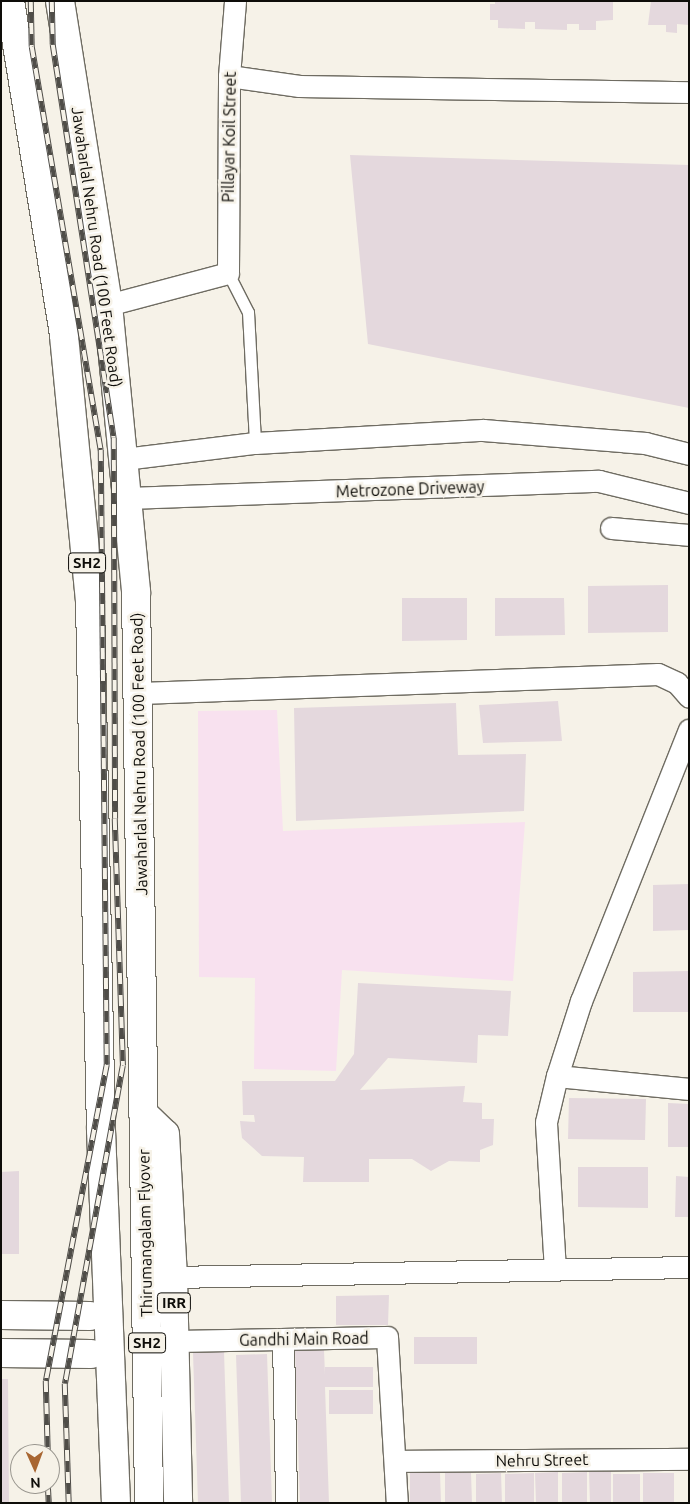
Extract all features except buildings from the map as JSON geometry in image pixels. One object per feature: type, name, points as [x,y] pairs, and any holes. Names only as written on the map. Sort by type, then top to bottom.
[{"type":"main road","name":"SH2","points":[[10,1],[64,336],[90,602],[101,1130],[116,1503]]},
{"type":"main road","name":"Jawaharlal Nehru Road (100 Feet Road)","points":[[60,1],[108,305],[136,592],[140,693],[143,1113]]},
{"type":"main road","name":"IRR","points":[[143,1113],[165,1134],[173,1277],[178,1503]]},
{"type":"main road","name":"Thirumangalam Flyover","points":[[143,1113],[150,1503]]},
{"type":"main road","points":[[1,1353],[91,1354],[86,1153],[101,1130]]},
{"type":"main road","points":[[1,1315],[90,1316]]},
{"type":"street","name":"Pillayar Koil Street","points":[[228,273],[229,76],[235,1]]},
{"type":"street","points":[[229,76],[299,86],[689,92]]},
{"type":"street","points":[[108,305],[228,273]]},
{"type":"street","points":[[124,459],[255,443],[483,430],[645,443],[689,454]]},
{"type":"street","name":"Metrozone Driveway","points":[[128,498],[599,481],[689,502]]},
{"type":"street","points":[[611,528],[689,535]]},
{"type":"street","points":[[140,693],[658,674],[678,683],[689,697]]},
{"type":"street","points":[[555,1270],[546,1122],[557,1076],[581,1001],[689,730]]},
{"type":"street","points":[[557,1076],[689,1089]]},
{"type":"street","points":[[173,1277],[689,1267]]},
{"type":"street","name":"Gandhi Main Road","points":[[174,1341],[387,1337],[397,1503]]},
{"type":"street","points":[[282,1340],[286,1503]]},
{"type":"street","name":"Nehru Street","points":[[394,1461],[689,1458]]},
{"type":"lane","points":[[228,273],[248,312],[255,443]]},
{"type":"shaded area","points":[[277,710],[283,831],[525,822],[513,981],[342,970],[336,1071],[254,1069],[255,978],[199,977],[198,711]]},
{"type":"railway","points":[[31,1],[32,47],[101,450],[107,1065],[46,1381],[48,1444]]},
{"type":"railway","points":[[52,1],[53,45],[114,438],[115,819],[123,1066],[65,1384],[69,1503]]},
{"type":"railway","points":[[49,1494],[49,1503]]}]
